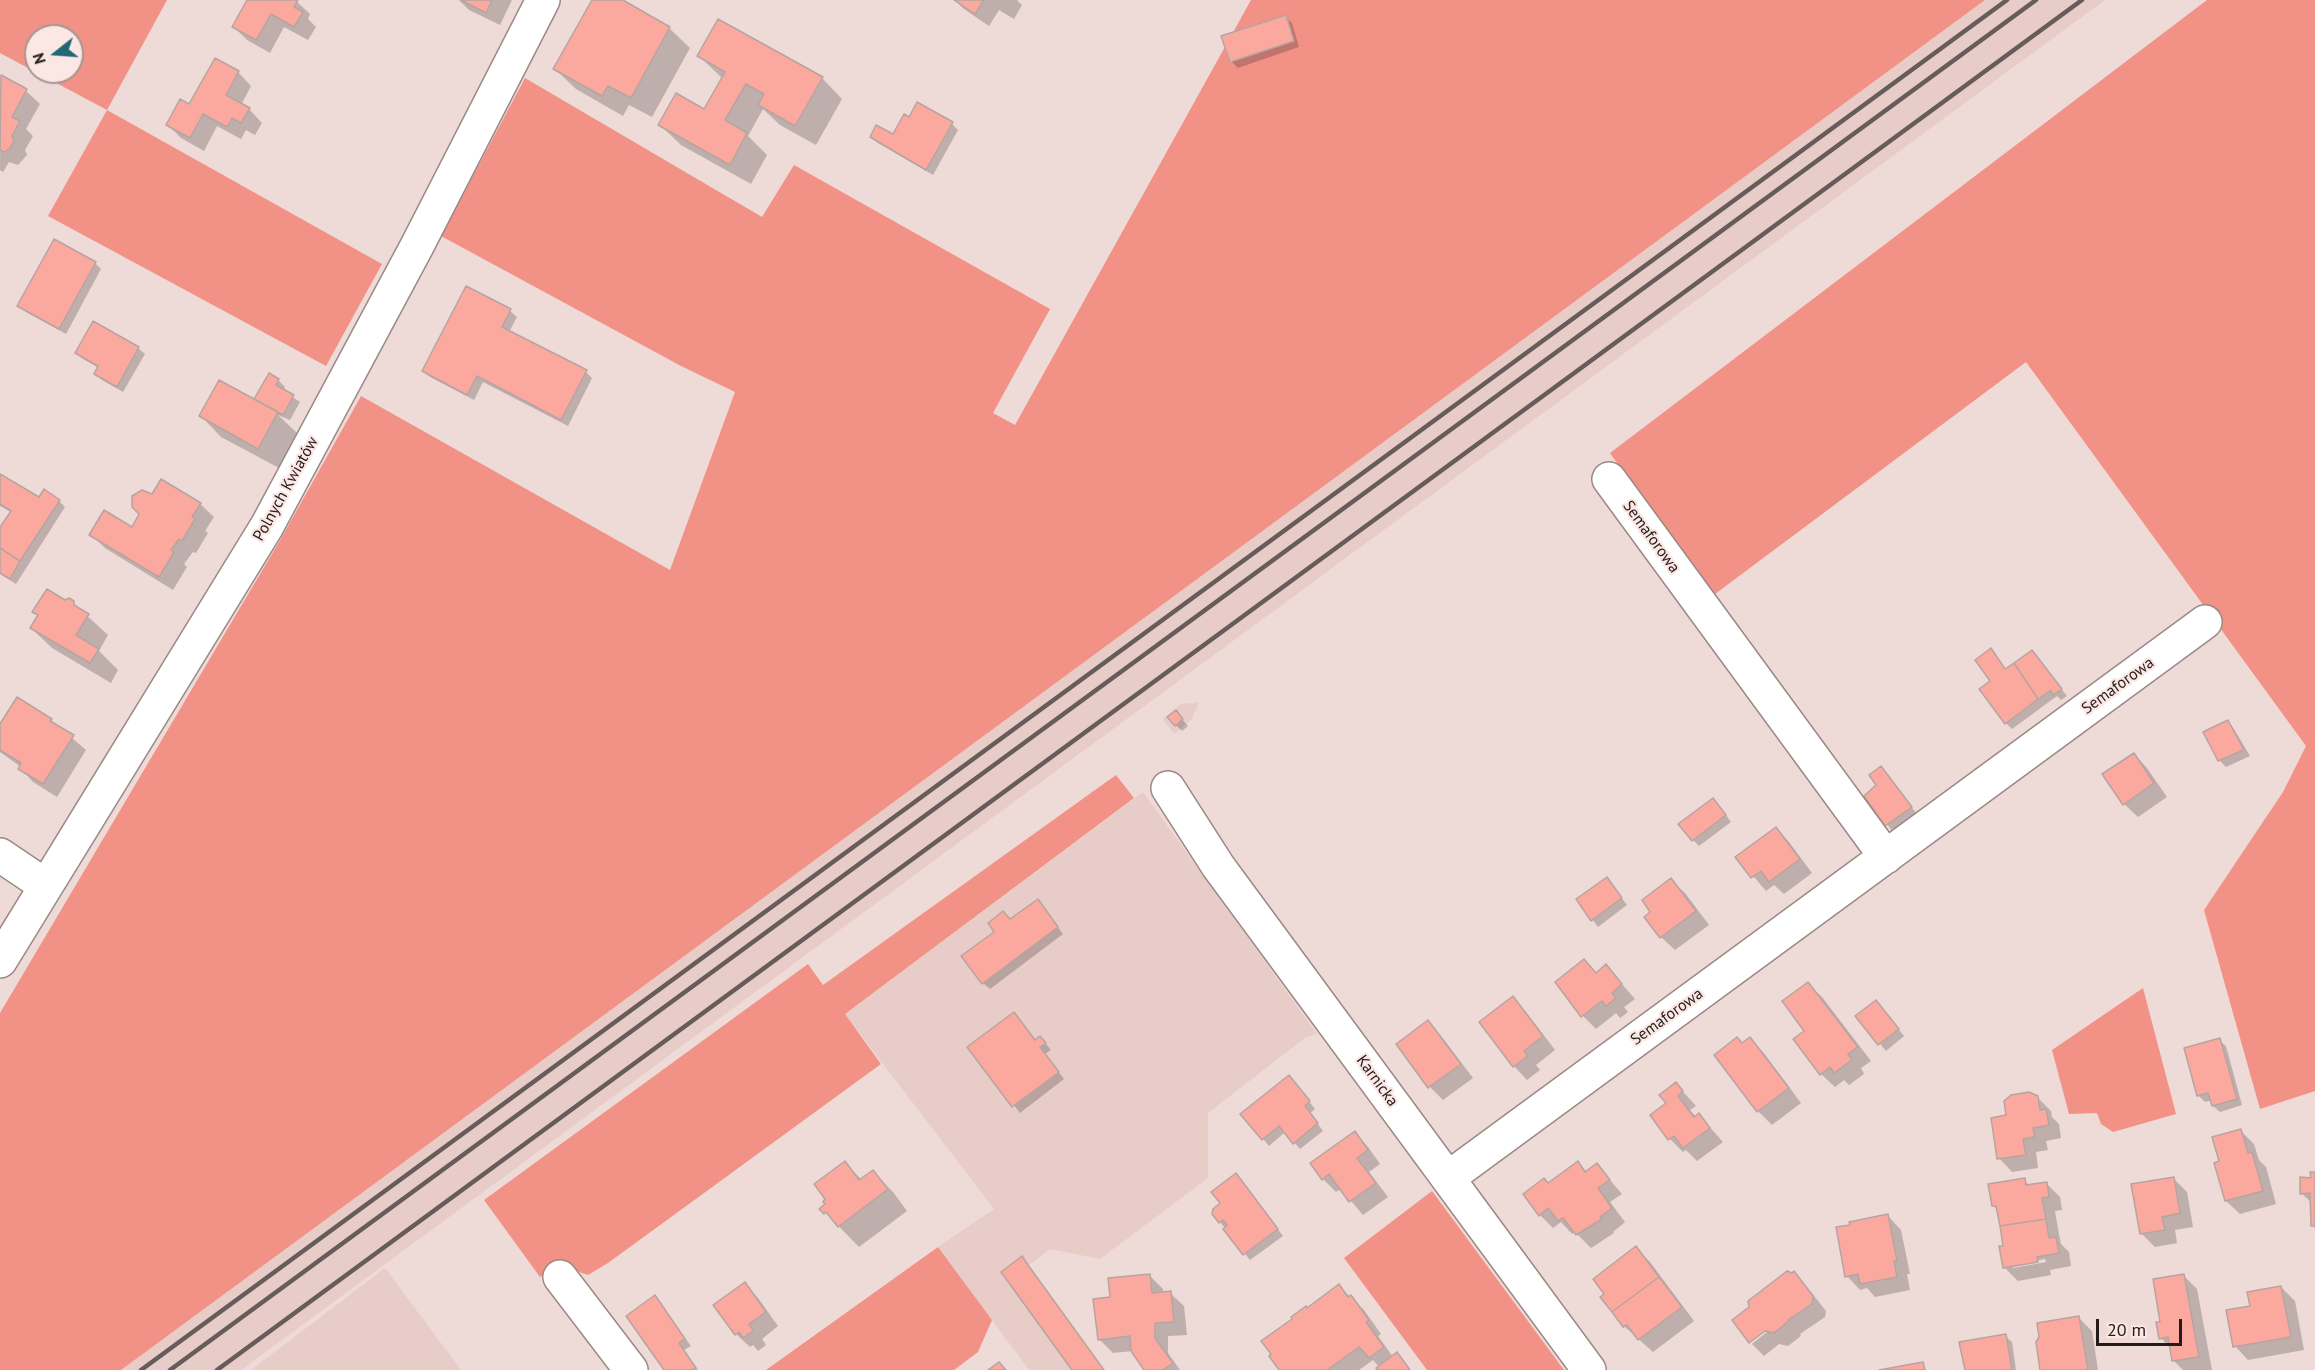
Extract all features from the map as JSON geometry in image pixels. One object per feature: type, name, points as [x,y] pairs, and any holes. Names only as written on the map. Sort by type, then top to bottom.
[{"type":"street","name":"Polnych Kwiatów","points":[[0,961],[267,526],[417,246],[543,0]]},
{"type":"street","name":"Semaforowa","points":[[1609,479],[1886,857]]},
{"type":"street","name":"Semaforowa","points":[[1448,1178],[2205,622]]},
{"type":"street","name":"Karnicka","points":[[1168,788],[1218,866],[1589,1370]]},
{"type":"street","points":[[0,855],[46,886]]},
{"type":"street","points":[[560,1277],[631,1370]]},
{"type":"shaded area","points":[[0,0],[167,0],[107,110],[58,84],[84,84],[84,24],[24,24],[24,66],[0,53]]},
{"type":"shaded area","points":[[1251,0],[1985,0],[121,1370],[0,1370],[0,1013],[279,542],[361,396],[670,570],[735,392],[681,366],[441,236],[525,78],[762,217],[794,165],[1050,309],[993,413],[1015,425]]},
{"type":"shaded area","points":[[1985,0],[2105,0],[241,1370],[121,1370]]},
{"type":"shaded area","points":[[2207,0],[2315,0],[2315,1091],[2260,1109],[2204,910],[2283,792],[2306,746],[2026,362],[1711,597],[1610,453]]},
{"type":"shaded area","points":[[107,110],[382,264],[326,366],[48,216]]},
{"type":"shaded area","points":[[1199,702],[1192,719],[1174,734],[1163,719],[1181,704]]},
{"type":"shaded area","points":[[1116,775],[1134,798],[845,1014],[881,1064],[608,1263],[588,1275],[559,1265],[540,1277],[484,1200],[808,964],[823,985]]},
{"type":"shaded area","points":[[1143,792],[1317,1034],[1306,1037],[1208,1113],[1208,1178],[1100,1259],[1050,1249],[1029,1265],[1104,1370],[1029,1370],[938,1247],[994,1209],[845,1014]]},
{"type":"shaded area","points":[[2143,988],[2176,1114],[2113,1132],[2101,1124],[2097,1113],[2069,1114],[2052,1050]]},
{"type":"shaded area","points":[[1432,1191],[1564,1370],[1427,1370],[1344,1258]]},
{"type":"shaded area","points":[[938,1247],[992,1320],[978,1352],[954,1370],[766,1370]]},
{"type":"shaded area","points":[[385,1268],[461,1370],[251,1370]]},
{"type":"building","points":[[247,0],[298,0],[294,7],[303,12],[294,27],[271,14],[256,40],[232,27]]},
{"type":"building","points":[[461,0],[492,0],[486,13]]},
{"type":"building","points":[[592,0],[623,0],[670,27],[631,98],[608,86],[602,96],[553,69]]},
{"type":"building","points":[[954,0],[984,0],[975,14]]},
{"type":"building","points":[[1286,15],[1294,41],[1230,62],[1221,36]]},
{"type":"building","points":[[718,19],[823,77],[795,126],[758,105],[764,94],[746,84],[725,120],[747,133],[730,165],[658,125],[676,93],[704,109],[725,72],[697,56]]},
{"type":"building","points":[[215,58],[239,71],[226,95],[250,108],[241,123],[232,118],[227,127],[203,114],[190,138],[166,125],[180,99],[189,104]]},
{"type":"building","points":[[1,75],[27,89],[12,117],[20,121],[12,136],[14,141],[4,152],[0,150]]},
{"type":"building","points":[[917,102],[953,122],[926,170],[870,137],[876,125],[893,134],[904,114],[909,117]]},
{"type":"building","points":[[54,239],[96,262],[59,329],[17,306]]},
{"type":"building","points":[[466,286],[511,309],[502,327],[587,370],[561,420],[477,376],[467,395],[422,371]]},
{"type":"building","points":[[93,321],[139,347],[117,387],[94,374],[98,366],[75,353]]},
{"type":"building","points":[[269,373],[279,379],[276,385],[294,395],[283,415],[254,399]]},
{"type":"building","points":[[219,380],[278,412],[258,449],[199,416]]},
{"type":"building","points":[[0,474],[39,497],[44,489],[60,500],[20,561],[0,548],[0,527],[11,511],[0,504]]},
{"type":"building","points":[[161,479],[201,503],[182,541],[179,539],[171,550],[174,552],[159,577],[89,535],[104,510],[132,527],[139,514],[132,507],[132,496],[142,490],[152,494]]},
{"type":"building","points":[[0,548],[20,561],[10,579],[0,573]]},
{"type":"building","points":[[47,589],[65,600],[69,598],[74,601],[74,605],[89,614],[76,635],[99,649],[90,663],[30,628],[38,615],[32,612]]},
{"type":"building","points":[[1991,648],[2005,669],[2014,663],[2038,699],[2005,724],[1979,689],[1990,681],[1975,660]]},
{"type":"building","points":[[2032,650],[2062,689],[2053,695],[2051,690],[2038,699],[2014,663]]},
{"type":"building","points":[[17,697],[74,735],[43,784],[18,769],[21,763],[0,750],[0,724]]},
{"type":"building","points":[[1176,710],[1183,719],[1175,726],[1167,717]]},
{"type":"building","points":[[2228,720],[2244,750],[2218,761],[2203,732]]},
{"type":"building","points":[[2134,753],[2154,783],[2123,805],[2102,774]]},
{"type":"building","points":[[1881,766],[1912,807],[1885,826],[1864,796],[1876,785],[1869,775]]},
{"type":"building","points":[[1713,798],[1726,815],[1692,841],[1678,824]]},
{"type":"building","points":[[1776,827],[1800,859],[1769,882],[1761,871],[1751,878],[1735,857]]},
{"type":"building","points":[[1607,877],[1622,898],[1591,921],[1576,899]]},
{"type":"building","points":[[1671,878],[1696,911],[1660,938],[1644,917],[1650,912],[1642,900]]},
{"type":"building","points":[[1038,899],[1058,927],[982,984],[961,956],[994,932],[988,923],[1003,911],[1010,919]]},
{"type":"building","points":[[1584,959],[1596,973],[1606,964],[1622,984],[1612,993],[1616,998],[1606,1006],[1602,1001],[1581,1017],[1555,982]]},
{"type":"building","points":[[1808,982],[1858,1047],[1848,1054],[1852,1060],[1834,1073],[1830,1067],[1820,1075],[1793,1039],[1804,1031],[1782,1001]]},
{"type":"building","points":[[1513,996],[1543,1036],[1524,1051],[1528,1056],[1513,1067],[1479,1022]]},
{"type":"building","points":[[1876,1000],[1899,1029],[1878,1045],[1855,1016]]},
{"type":"building","points":[[1014,1012],[1035,1040],[1040,1036],[1046,1043],[1040,1047],[1059,1072],[1012,1107],[967,1047]]},
{"type":"building","points":[[1428,1020],[1461,1064],[1428,1088],[1396,1044]]},
{"type":"building","points":[[1737,1037],[1742,1043],[1750,1037],[1789,1088],[1757,1112],[1714,1055]]},
{"type":"building","points":[[2220,1038],[2237,1099],[2212,1106],[2208,1093],[2197,1096],[2184,1048]]},
{"type":"building","points":[[1289,1075],[1310,1101],[1305,1106],[1318,1123],[1293,1144],[1279,1126],[1262,1140],[1240,1114]]},
{"type":"building","points":[[1676,1082],[1683,1091],[1678,1096],[1694,1117],[1699,1113],[1710,1128],[1683,1148],[1674,1136],[1668,1140],[1650,1115],[1666,1103],[1659,1095]]},
{"type":"building","points":[[2029,1092],[2038,1096],[2040,1110],[2046,1109],[2049,1125],[2033,1128],[2035,1137],[2023,1139],[2026,1155],[1997,1159],[1991,1118],[2006,1115],[2004,1101],[2011,1095]]},
{"type":"building","points":[[2241,1129],[2248,1153],[2252,1152],[2263,1191],[2225,1201],[2214,1163],[2219,1161],[2212,1137]]},
{"type":"building","points":[[1355,1131],[1368,1150],[1357,1158],[1376,1183],[1349,1202],[1329,1174],[1322,1180],[1310,1163]]},
{"type":"building","points":[[845,1161],[859,1180],[873,1170],[888,1189],[838,1227],[826,1212],[824,1214],[819,1209],[825,1204],[823,1202],[825,1199],[814,1184]]},
{"type":"building","points":[[1578,1161],[1585,1172],[1597,1163],[1610,1180],[1598,1188],[1612,1208],[1600,1217],[1602,1219],[1576,1235],[1563,1218],[1558,1221],[1548,1208],[1539,1216],[1523,1194],[1544,1178],[1548,1183]]},
{"type":"building","points":[[2310,1172],[2315,1172],[2315,1226],[2311,1226],[2310,1193],[2300,1194],[2300,1177],[2311,1178]]},
{"type":"building","points":[[1236,1173],[1278,1229],[1243,1255],[1223,1229],[1227,1225],[1223,1220],[1219,1223],[1212,1214],[1213,1209],[1220,1203],[1211,1192]]},
{"type":"building","points":[[2174,1177],[2180,1213],[2162,1217],[2165,1230],[2140,1234],[2131,1184]]},
{"type":"building","points":[[2025,1178],[2026,1185],[2047,1182],[2049,1197],[2042,1198],[2046,1219],[2000,1226],[1996,1206],[1992,1206],[1988,1184]]},
{"type":"building","points":[[1888,1214],[1897,1261],[1894,1261],[1897,1277],[1860,1284],[1858,1274],[1845,1277],[1836,1227]]},
{"type":"building","points":[[2046,1219],[2049,1238],[2056,1237],[2059,1253],[2037,1257],[2038,1262],[2003,1268],[1999,1246],[2003,1246],[2000,1226]]},
{"type":"building","points":[[1636,1246],[1659,1277],[1612,1312],[1600,1297],[1604,1294],[1593,1279]]},
{"type":"building","points":[[1022,1256],[1104,1370],[1072,1370],[1001,1272]]},
{"type":"building","points":[[1787,1271],[1792,1273],[1794,1271],[1813,1296],[1812,1304],[1788,1320],[1774,1333],[1765,1331],[1749,1343],[1732,1320],[1749,1307],[1748,1301]]},
{"type":"building","points":[[1150,1274],[1152,1293],[1171,1291],[1174,1322],[1155,1323],[1155,1338],[1173,1363],[1163,1370],[1144,1370],[1131,1351],[1130,1336],[1098,1340],[1093,1299],[1110,1297],[1108,1278]]},
{"type":"building","points":[[2184,1274],[2199,1357],[2172,1361],[2168,1337],[2159,1339],[2156,1322],[2160,1322],[2153,1279]]},
{"type":"building","points":[[1659,1277],[1682,1307],[1638,1340],[1627,1325],[1623,1327],[1612,1312]]},
{"type":"building","points":[[745,1282],[766,1312],[749,1324],[753,1331],[743,1338],[739,1332],[735,1335],[713,1305]]},
{"type":"building","points":[[1339,1284],[1348,1297],[1351,1295],[1369,1320],[1366,1322],[1384,1347],[1369,1358],[1359,1347],[1327,1370],[1279,1370],[1261,1341]]},
{"type":"building","points":[[2281,1286],[2291,1337],[2233,1347],[2226,1310],[2250,1306],[2247,1292]]},
{"type":"building","points":[[655,1295],[685,1339],[679,1343],[696,1368],[664,1370],[626,1316]]},
{"type":"building","points":[[2079,1316],[2088,1370],[2040,1370],[2036,1342],[2039,1337],[2037,1323]]},
{"type":"building","points":[[2006,1334],[2012,1370],[1965,1370],[1959,1342]]},
{"type":"building","points":[[1397,1352],[1410,1370],[1377,1370],[1376,1368]]},
{"type":"building","points":[[999,1362],[1006,1370],[988,1370]]},
{"type":"building","points":[[1923,1362],[1925,1370],[1879,1370]]},
{"type":"railway","points":[[141,1370],[2007,0]]},
{"type":"railway","points":[[170,1370],[2036,0]]},
{"type":"railway","points":[[217,1370],[2082,0]]}]
